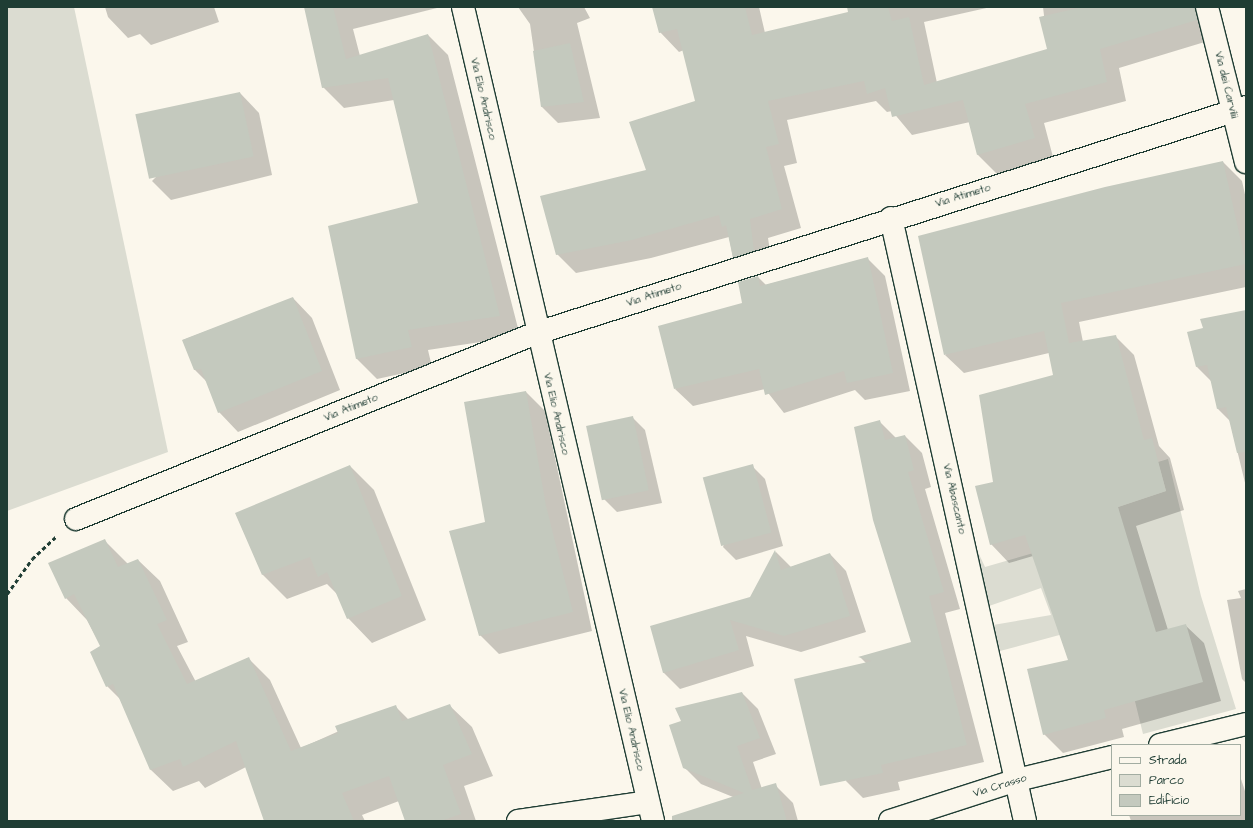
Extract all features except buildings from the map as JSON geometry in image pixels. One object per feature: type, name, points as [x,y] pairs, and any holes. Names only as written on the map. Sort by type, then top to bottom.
[{"type":"street","name":"Via Elio Andrisco","points":[[463,7],[537,332],[651,811]]},
{"type":"street","name":"Via dei Carvilii","points":[[1207,7],[1239,109],[1246,162]]},
{"type":"street","name":"Via Atimeto","points":[[76,519],[537,332],[891,218],[1239,109]]},
{"type":"street","name":"Via Abascanto","points":[[891,218],[1025,821]]},
{"type":"street","points":[[1164,744],[1246,724]]},
{"type":"street","name":"Via Crasso","points":[[890,821],[1017,780],[1111,757]]},
{"type":"street","points":[[518,821],[651,811]]},
{"type":"path","points":[[7,594],[32,559],[76,519]]},
{"type":"green space","points":[[7,7],[74,7],[168,452],[7,511]]},
{"type":"green space","points":[[1168,459],[1201,596],[1236,709],[1143,734],[1115,620],[1000,651],[993,625],[1051,615],[1041,588],[989,606],[972,552],[978,552],[985,567],[1121,528],[1118,507],[1166,491],[1158,462]]}]
